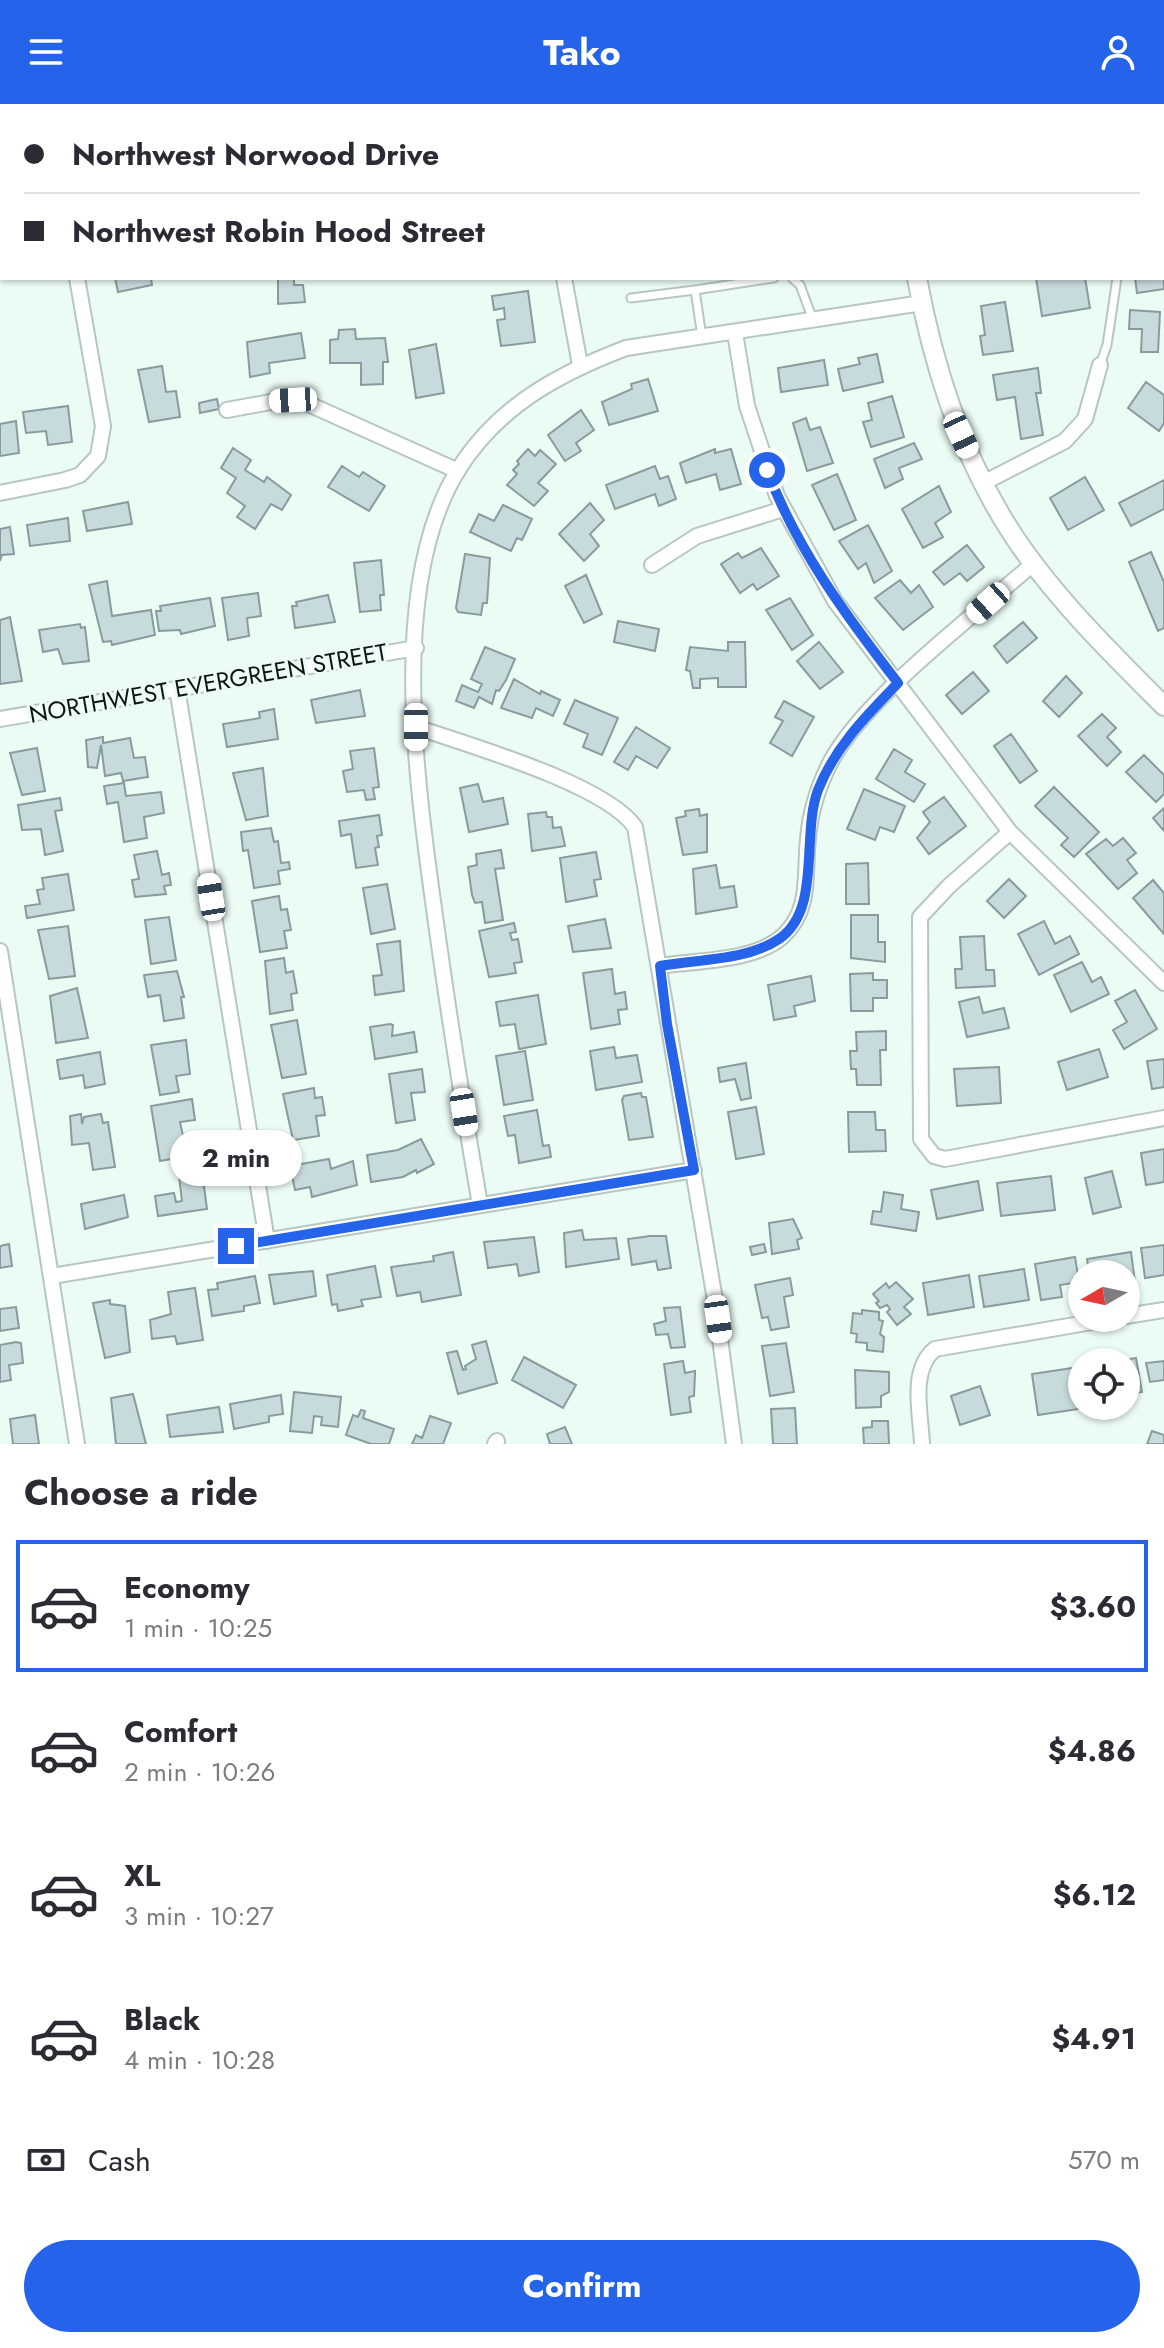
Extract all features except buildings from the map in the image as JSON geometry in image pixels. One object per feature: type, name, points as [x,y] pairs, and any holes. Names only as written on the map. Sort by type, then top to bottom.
[{"type":"main road","points":[[917,280],[945,395],[983,483],[1034,563],[1164,706]]},
{"type":"street","points":[[0,493],[80,475],[98,456],[103,426],[77,280]]},
{"type":"street","points":[[564,280],[580,365]]},
{"type":"street","points":[[480,1205],[422,831],[416,727],[416,648],[421,568],[431,530],[458,471],[496,422],[524,398],[580,365],[626,348],[814,322],[922,303]]},
{"type":"street","points":[[735,333],[747,406],[783,509],[835,601],[1010,832],[1164,983]]},
{"type":"street","points":[[983,483],[1065,441],[1085,419],[1100,365]]},
{"type":"street","points":[[227,410],[276,401],[304,402],[458,471]]},
{"type":"street","points":[[652,565],[697,536],[783,509]]},
{"type":"street","points":[[660,966],[753,951],[781,937],[794,924],[807,888],[808,839],[818,791],[849,734],[898,683],[1034,563]]},
{"type":"street","name":"NORTHWEST EVERGREEN STREET","points":[[0,719],[416,648]]},
{"type":"street","points":[[177,688],[267,1241]]},
{"type":"street","points":[[416,727],[529,768],[620,809],[640,838],[667,1024],[694,1170],[734,1444]]},
{"type":"street","points":[[1010,832],[949,886],[920,917],[921,1139],[925,1149],[945,1159],[1164,1118]]},
{"type":"street","points":[[0,951],[77,1444]]},
{"type":"street","points":[[52,1276],[694,1170]]},
{"type":"street","points":[[1140,1314],[1164,1310]]},
{"type":"street","points":[[922,1444],[920,1373],[929,1354],[935,1349],[1068,1326]]},
{"type":"lane","points":[[631,298],[761,280]]},
{"type":"lane","points":[[794,280],[800,285],[814,322]]},
{"type":"lane","points":[[1100,365],[1107,345],[1117,280]]},
{"type":"lane","points":[[695,290],[702,337]]},
{"type":"route","points":[[236,1246],[694,1170],[667,1024],[660,966],[753,951],[781,937],[794,924],[803,907],[807,888],[808,839],[818,791],[831,761],[849,734],[898,683],[835,601],[783,509],[767,470]]}]
